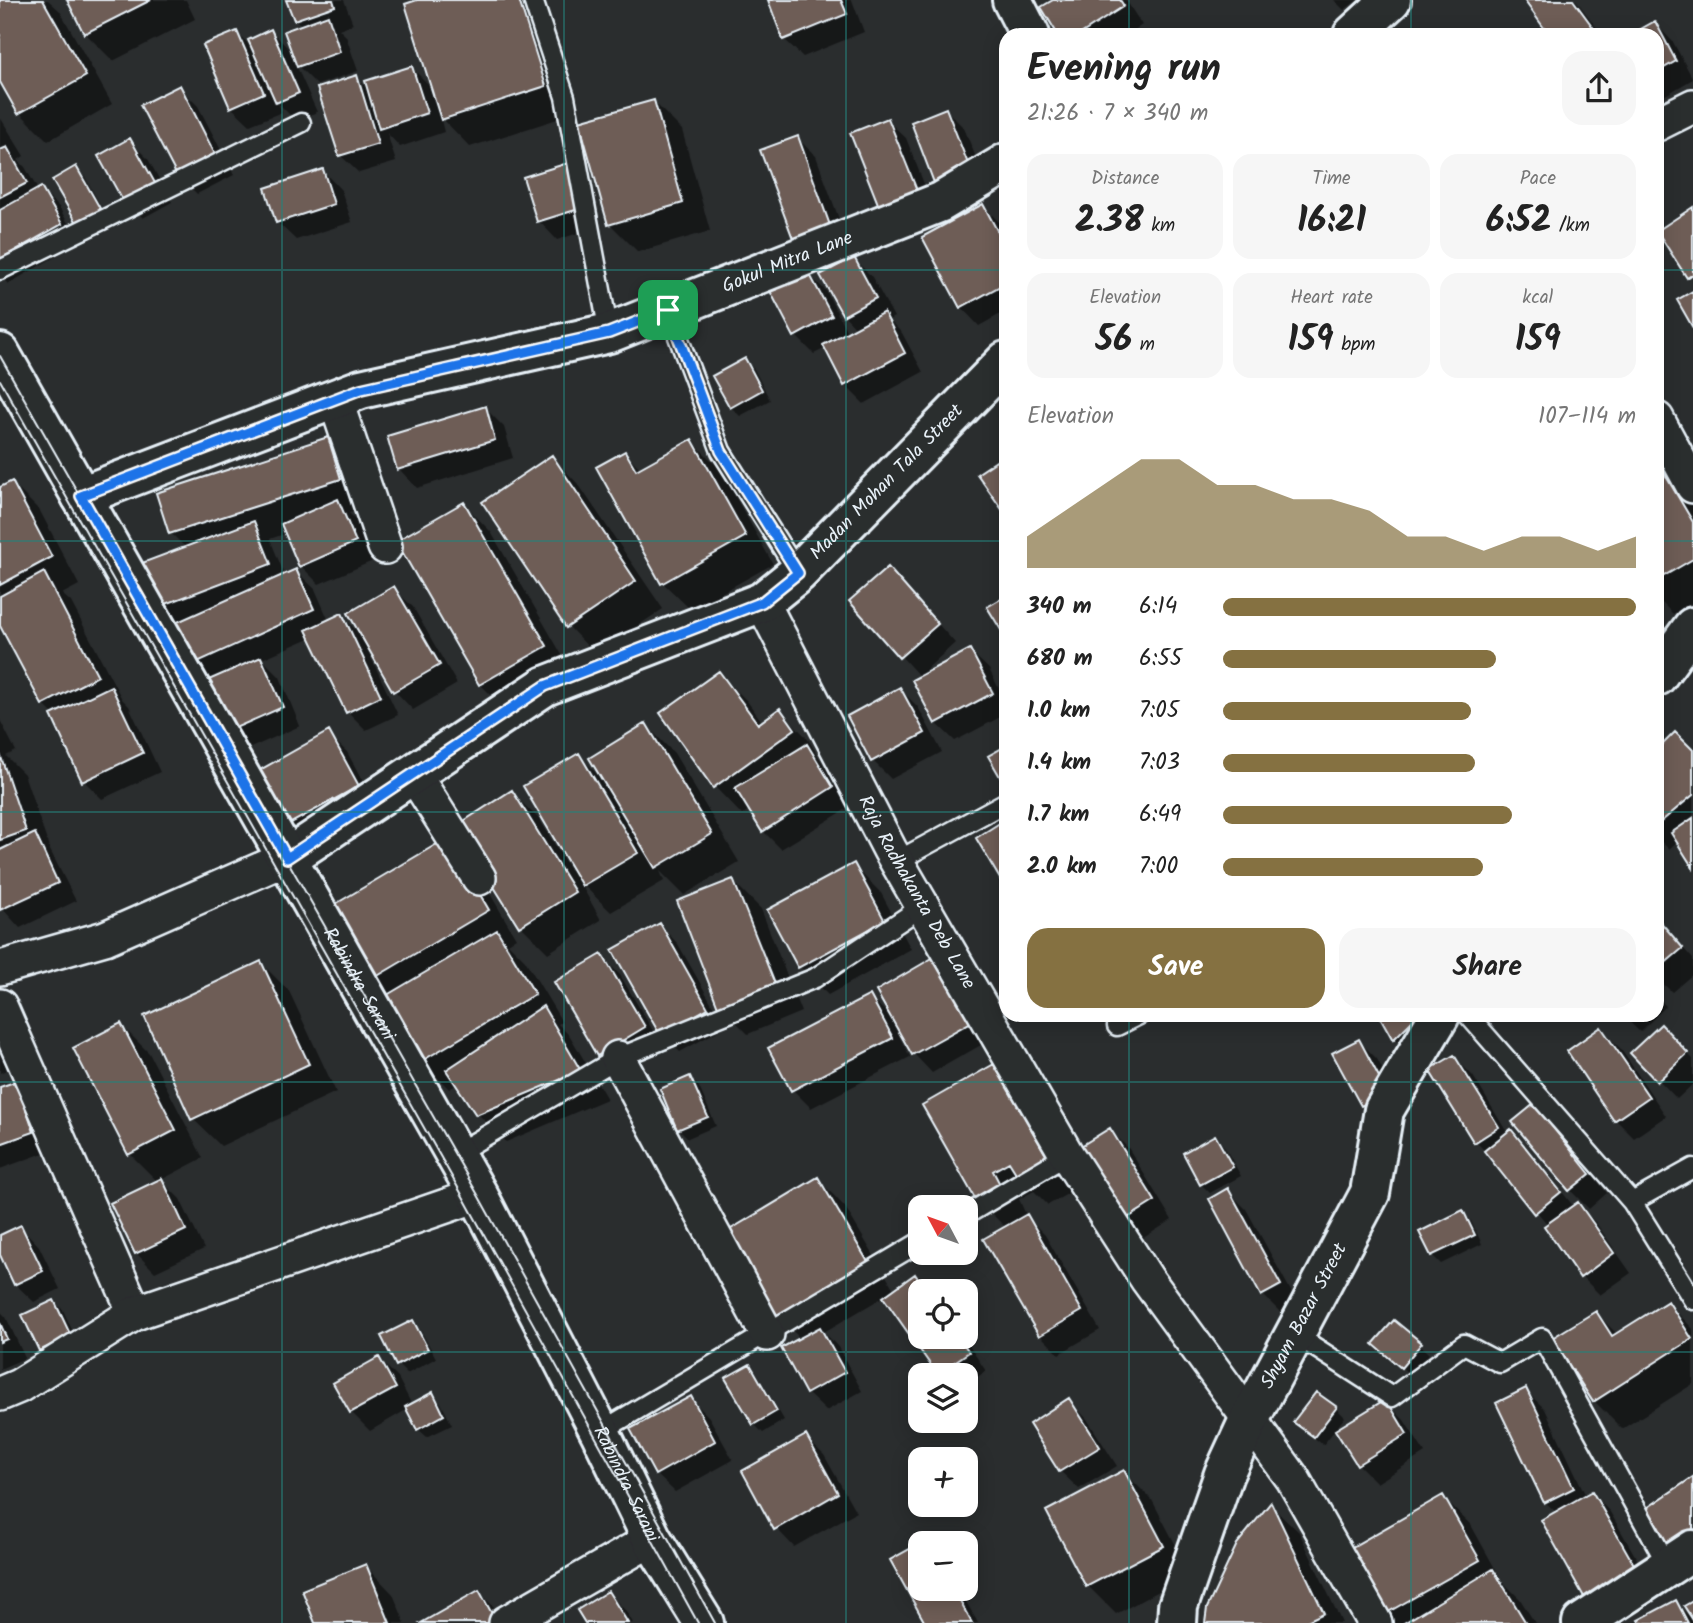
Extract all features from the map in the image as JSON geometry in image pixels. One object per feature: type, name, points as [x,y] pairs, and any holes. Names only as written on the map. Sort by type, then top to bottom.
[{"type":"street","points":[[1012,0],[1026,28]]},
{"type":"street","points":[[1361,28],[1391,0]]},
{"type":"street","points":[[1664,120],[1693,106]]},
{"type":"street","name":"Gokul Mitra Lane","points":[[81,496],[361,389],[609,333],[941,202],[999,167]]},
{"type":"street","name":"Rabindra Sarani","points":[[0,353],[478,1195],[652,1539],[704,1623]]},
{"type":"street","name":"Madan Mohan Tala Street","points":[[287,858],[545,686],[762,602],[798,573],[999,368]]},
{"type":"street","points":[[335,399],[385,547]]},
{"type":"street","points":[[1664,432],[1693,486]]},
{"type":"street","name":"Raja Radhakanta Deb Lane","points":[[762,602],[897,861],[1067,1155],[1147,1279],[1293,1479],[1375,1623]]},
{"type":"street","points":[[1664,656],[1693,627]]},
{"type":"street","points":[[413,773],[479,878]]},
{"type":"street","points":[[0,968],[105,937],[287,858]]},
{"type":"street","points":[[0,1006],[135,1313]]},
{"type":"street","name":"Shyam Bazar Street","points":[[1177,1623],[1178,1606],[1224,1474],[1249,1420],[1370,1193],[1384,1110],[1436,1022]]},
{"type":"street","points":[[618,1058],[767,1334]]},
{"type":"street","points":[[0,1394],[19,1386],[135,1313],[478,1195]]},
{"type":"street","points":[[506,1623],[652,1539]]},
{"type":"street","points":[[1582,1623],[1681,1558]]},
{"type":"lane","points":[[533,0],[565,97],[609,333]]},
{"type":"lane","points":[[0,270],[301,123]]},
{"type":"lane","points":[[668,310],[721,451],[798,573]]},
{"type":"lane","points":[[897,861],[999,806]]},
{"type":"lane","points":[[455,1154],[618,1058],[815,978],[923,906]]},
{"type":"lane","points":[[1117,1026],[1125,1022]]},
{"type":"lane","points":[[1474,1022],[1632,1202],[1693,1300]]},
{"type":"lane","points":[[978,1208],[1067,1155]]},
{"type":"lane","points":[[1632,1202],[1693,1168]]},
{"type":"lane","points":[[600,1432],[908,1249]]},
{"type":"lane","points":[[1296,1335],[1392,1397],[1464,1344],[1500,1363],[1542,1338],[1681,1558]]},
{"type":"building","points":[[0,0],[43,0],[86,76],[18,114],[0,82]]},
{"type":"building","points":[[67,0],[151,0],[84,34]]},
{"type":"building","points":[[286,0],[333,0],[335,6],[294,20]]},
{"type":"building","points":[[417,0],[519,0],[546,86],[441,120],[405,4]]},
{"type":"building","points":[[768,0],[841,0],[847,14],[783,40]]},
{"type":"building","points":[[1053,0],[1120,0],[1124,6],[1090,28],[1054,28],[1041,7]]},
{"type":"building","points":[[1524,0],[1573,0],[1594,28],[1544,28]]},
{"type":"building","points":[[328,15],[340,52],[297,67],[284,31]]},
{"type":"building","points":[[1655,21],[1659,28],[1642,28]]},
{"type":"building","points":[[271,29],[299,93],[276,103],[248,40]]},
{"type":"building","points":[[237,31],[264,93],[230,108],[203,45]]},
{"type":"building","points":[[1664,38],[1676,61],[1664,68]]},
{"type":"building","points":[[412,66],[427,113],[379,129],[365,81]]},
{"type":"building","points":[[357,75],[378,144],[339,156],[317,88]]},
{"type":"building","points":[[180,85],[216,156],[177,176],[140,105]]},
{"type":"building","points":[[654,100],[683,203],[608,225],[579,121]]},
{"type":"building","points":[[946,108],[972,174],[936,188],[911,122]]},
{"type":"building","points":[[888,118],[922,203],[884,219],[850,133]]},
{"type":"building","points":[[798,136],[832,231],[795,244],[760,150]]},
{"type":"building","points":[[130,138],[155,183],[123,201],[98,156]]},
{"type":"building","points":[[7,147],[27,183],[0,197],[0,150]]},
{"type":"building","points":[[568,163],[582,208],[537,222],[523,177]]},
{"type":"building","points":[[76,166],[101,210],[77,223],[52,180]]},
{"type":"building","points":[[323,169],[334,204],[276,223],[265,188]]},
{"type":"building","points":[[41,187],[62,224],[0,259],[0,210]]},
{"type":"building","points":[[983,204],[999,234],[999,287],[960,308],[922,237]]},
{"type":"building","points":[[1693,207],[1693,274],[1687,278],[1664,242],[1664,226]]},
{"type":"building","points":[[854,257],[876,298],[843,316],[820,275]]},
{"type":"building","points":[[808,271],[832,316],[794,337],[770,291]]},
{"type":"building","points":[[1693,291],[1693,328],[1677,300]]},
{"type":"building","points":[[884,312],[905,353],[844,386],[823,345]]},
{"type":"building","points":[[745,358],[762,390],[730,408],[712,376]]},
{"type":"building","points":[[486,406],[495,440],[397,470],[387,436]]},
{"type":"building","points":[[328,437],[341,479],[169,534],[156,493]]},
{"type":"building","points":[[692,439],[746,536],[661,584],[596,467],[625,451],[636,470]]},
{"type":"building","points":[[552,455],[636,581],[566,628],[482,502]]},
{"type":"building","points":[[999,459],[999,505],[977,474]]},
{"type":"building","points":[[1664,473],[1693,522],[1693,559],[1664,576]]},
{"type":"building","points":[[12,481],[52,557],[0,585],[0,487]]},
{"type":"building","points":[[338,499],[356,542],[299,567],[281,524]]},
{"type":"building","points":[[464,502],[547,646],[479,685],[396,541]]},
{"type":"building","points":[[254,521],[271,564],[158,607],[142,563]]},
{"type":"building","points":[[888,567],[938,624],[899,658],[849,601]]},
{"type":"building","points":[[296,569],[314,609],[191,665],[173,624]]},
{"type":"building","points":[[44,572],[98,676],[42,705],[0,626],[0,596]]},
{"type":"building","points":[[394,586],[440,665],[393,692],[348,613]]},
{"type":"building","points":[[999,600],[999,627],[987,607]]},
{"type":"building","points":[[342,613],[381,696],[346,713],[306,630]]},
{"type":"building","points":[[970,649],[993,693],[935,724],[912,680]]},
{"type":"building","points":[[261,657],[283,707],[226,732],[204,682]]},
{"type":"building","points":[[719,671],[758,724],[780,708],[795,729],[713,788],[660,713]]},
{"type":"building","points":[[111,686],[143,753],[82,782],[51,715]]},
{"type":"building","points":[[900,687],[925,733],[871,762],[847,716]]},
{"type":"building","points":[[646,723],[712,834],[655,868],[589,758]]},
{"type":"building","points":[[329,731],[359,786],[282,828],[253,774]]},
{"type":"building","points":[[1675,732],[1693,750],[1693,795],[1664,819],[1664,743]]},
{"type":"building","points":[[807,744],[833,787],[762,832],[735,788]]},
{"type":"building","points":[[999,750],[999,775],[988,756]]},
{"type":"building","points":[[579,753],[638,853],[582,886],[523,786]]},
{"type":"building","points":[[0,754],[26,831],[0,840]]},
{"type":"building","points":[[512,790],[575,892],[519,927],[456,826]]},
{"type":"building","points":[[1693,818],[1693,868],[1671,833]]},
{"type":"building","points":[[999,823],[999,877],[976,838]]},
{"type":"building","points":[[35,833],[58,883],[0,910],[0,850]]},
{"type":"building","points":[[447,838],[489,910],[369,981],[327,909]]},
{"type":"building","points":[[854,863],[885,921],[798,968],[767,910]]},
{"type":"building","points":[[733,879],[775,984],[718,1007],[677,901]]},
{"type":"building","points":[[660,923],[708,1008],[660,1035],[612,950]]},
{"type":"building","points":[[1664,926],[1683,948],[1664,964]]},
{"type":"building","points":[[497,930],[535,994],[420,1062],[382,998]]},
{"type":"building","points":[[602,954],[645,1027],[597,1056],[554,982]]},
{"type":"building","points":[[934,957],[971,1022],[912,1055],[876,991]]},
{"type":"building","points":[[261,961],[309,1064],[191,1120],[144,1016]]},
{"type":"building","points":[[870,995],[893,1038],[791,1091],[768,1048]]},
{"type":"building","points":[[543,1006],[581,1071],[476,1115],[446,1070]]},
{"type":"building","points":[[1383,1022],[1411,1022],[1393,1040]]},
{"type":"building","points":[[121,1023],[176,1130],[128,1155],[73,1048]]},
{"type":"building","points":[[1661,1024],[1688,1053],[1657,1082],[1630,1053]]},
{"type":"building","points":[[1601,1027],[1649,1097],[1614,1121],[1567,1051]]},
{"type":"building","points":[[1359,1039],[1387,1092],[1361,1106],[1332,1053]]},
{"type":"building","points":[[1454,1055],[1499,1127],[1474,1143],[1429,1070]]},
{"type":"building","points":[[994,1064],[1049,1160],[1019,1178],[1009,1162],[993,1171],[1002,1188],[978,1201],[978,1195],[973,1195],[922,1105]]},
{"type":"building","points":[[690,1076],[708,1117],[677,1130],[660,1089]]},
{"type":"building","points":[[17,1081],[34,1132],[0,1144],[0,1087]]},
{"type":"building","points":[[1534,1104],[1590,1174],[1569,1191],[1512,1122]]},
{"type":"building","points":[[1110,1128],[1155,1201],[1118,1224],[1073,1151]]},
{"type":"building","points":[[1511,1129],[1561,1192],[1534,1214],[1484,1151]]},
{"type":"building","points":[[1215,1135],[1233,1167],[1200,1185],[1183,1153]]},
{"type":"building","points":[[818,1177],[868,1262],[776,1317],[726,1232]]},
{"type":"building","points":[[162,1178],[186,1230],[135,1254],[110,1203]]},
{"type":"building","points":[[1228,1188],[1281,1285],[1261,1296],[1209,1199]]},
{"type":"building","points":[[1578,1202],[1614,1253],[1580,1278],[1544,1226]]},
{"type":"building","points":[[1463,1210],[1475,1235],[1431,1256],[1419,1232]]},
{"type":"building","points":[[1027,1214],[1082,1311],[1039,1336],[983,1239]]},
{"type":"building","points":[[21,1225],[43,1271],[14,1285],[0,1255],[0,1235]]},
{"type":"building","points":[[908,1279],[908,1333],[883,1297]]},
{"type":"building","points":[[54,1300],[71,1336],[39,1351],[22,1315]]},
{"type":"building","points":[[1668,1301],[1692,1339],[1593,1402],[1552,1338],[1596,1311],[1612,1336]]},
{"type":"building","points":[[413,1320],[428,1349],[396,1366],[381,1336]]},
{"type":"building","points":[[1394,1320],[1422,1343],[1401,1368],[1373,1344]]},
{"type":"building","points":[[0,1323],[7,1339],[0,1342]]},
{"type":"building","points":[[820,1327],[845,1372],[806,1394],[781,1348]]},
{"type":"building","points":[[919,1349],[967,1349],[969,1352],[953,1363],[929,1363]]},
{"type":"building","points":[[379,1357],[396,1388],[350,1413],[333,1383]]},
{"type":"building","points":[[750,1364],[777,1411],[753,1425],[725,1378]]},
{"type":"building","points":[[1526,1388],[1574,1488],[1544,1503],[1496,1403]]},
{"type":"building","points":[[433,1392],[444,1415],[417,1430],[405,1407]]},
{"type":"building","points":[[1316,1392],[1337,1407],[1314,1437],[1293,1422]]},
{"type":"building","points":[[691,1396],[715,1441],[655,1475],[630,1429]]},
{"type":"building","points":[[1069,1398],[1100,1447],[1059,1472],[1029,1424]]},
{"type":"building","points":[[1386,1399],[1407,1434],[1357,1465],[1335,1430]]},
{"type":"building","points":[[806,1435],[838,1493],[774,1530],[742,1471]]},
{"type":"building","points":[[1124,1470],[1164,1546],[1086,1587],[1046,1511]]},
{"type":"building","points":[[1693,1477],[1693,1539],[1672,1553],[1644,1510]]},
{"type":"building","points":[[1592,1491],[1636,1568],[1584,1597],[1541,1520]]},
{"type":"building","points":[[1443,1495],[1480,1560],[1383,1615],[1347,1550]]},
{"type":"building","points":[[1271,1502],[1324,1613],[1303,1623],[1205,1623],[1207,1608],[1237,1544]]},
{"type":"building","points":[[908,1550],[908,1592],[890,1560]]},
{"type":"building","points":[[366,1564],[390,1623],[315,1623],[302,1590]]},
{"type":"building","points":[[1493,1569],[1526,1623],[1404,1623]]},
{"type":"building","points":[[479,1590],[495,1619],[488,1623],[421,1623]]},
{"type":"building","points":[[608,1591],[628,1623],[585,1623],[577,1610]]},
{"type":"building","points":[[1676,1600],[1688,1623],[1640,1623],[1638,1620]]},
{"type":"building","points":[[913,1601],[960,1601],[972,1623],[925,1623]]},
{"type":"building","points":[[1693,1601],[1693,1620],[1684,1606]]},
{"type":"tram line","points":[[0,356],[478,1195],[715,1623]]},
{"type":"tram line","points":[[0,380],[465,1200],[698,1623]]},
{"type":"route","points":[[668,310],[721,451],[798,573],[762,602],[545,686],[287,858],[81,496],[361,389],[609,333],[668,310]]}]
